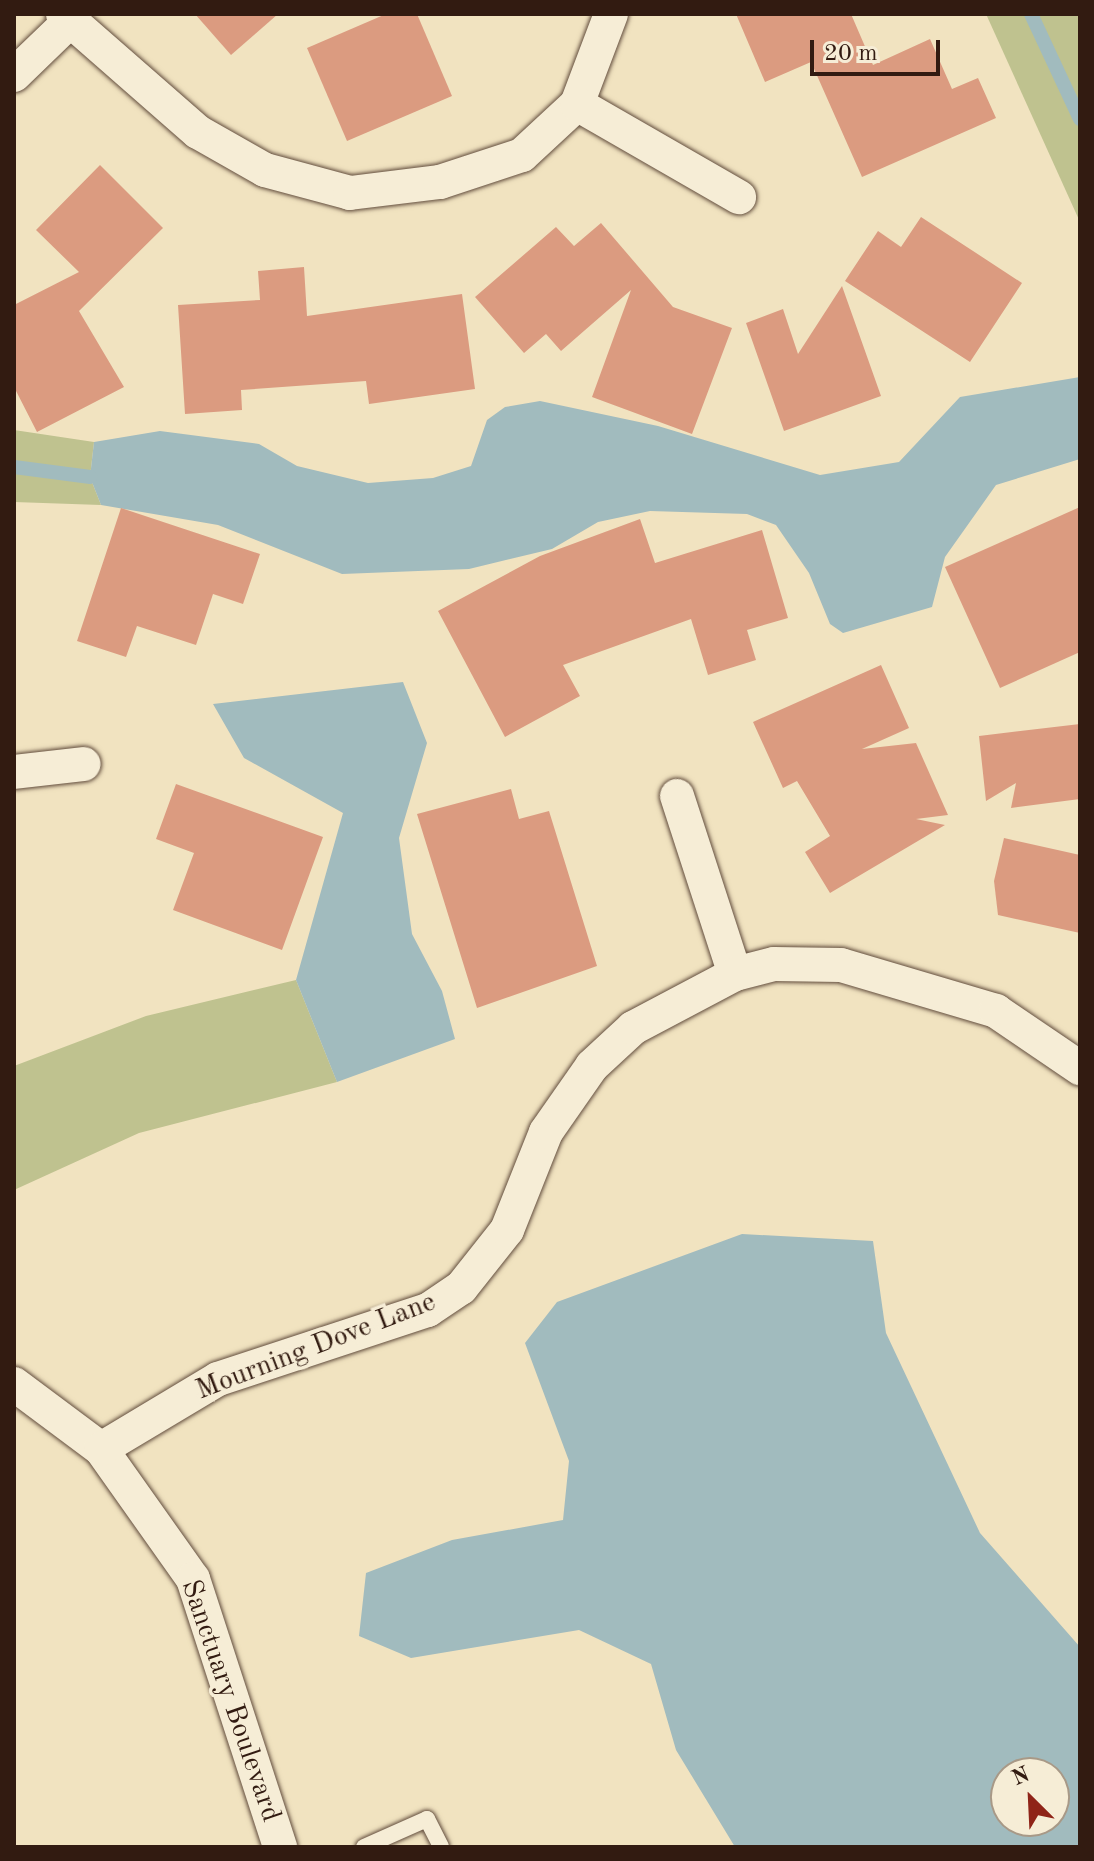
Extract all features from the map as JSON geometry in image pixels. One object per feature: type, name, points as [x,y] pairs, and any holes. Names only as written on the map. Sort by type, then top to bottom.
[{"type":"street","points":[[14,75],[67,17],[198,132],[265,170],[350,193],[440,182],[522,155],[577,104],[611,14]]},
{"type":"street","points":[[577,104],[739,197]]},
{"type":"street","points":[[14,772],[84,764]]},
{"type":"street","points":[[677,796],[735,974]]},
{"type":"street","name":"Mourning Dove Lane","points":[[101,1449],[218,1379],[428,1310],[461,1288],[507,1230],[546,1132],[592,1066],[633,1028],[735,974],[774,964],[841,965],[996,1011],[1080,1068]]},
{"type":"street","name":"Sanctuary Boulevard","points":[[14,1384],[101,1449],[193,1579],[280,1847]]},
{"type":"lane","points":[[364,1847],[427,1819],[441,1847]]},
{"type":"green space","points":[[986,14],[1080,14],[1080,222]]},
{"type":"green space","points":[[14,430],[94,442],[90,477],[101,505],[14,502]]},
{"type":"green space","points":[[296,980],[337,1082],[139,1133],[14,1190],[14,1066],[146,1016]]},
{"type":"water","points":[[1080,377],[1080,459],[996,485],[945,557],[932,607],[843,633],[830,624],[809,573],[776,525],[747,514],[650,511],[598,522],[552,549],[469,569],[342,574],[218,525],[101,505],[90,477],[94,442],[160,431],[259,444],[297,466],[368,483],[433,478],[471,466],[487,420],[505,407],[540,401],[658,426],[820,475],[899,462],[960,397]]},
{"type":"water","points":[[403,682],[427,743],[399,838],[412,934],[442,991],[455,1039],[337,1082],[296,980],[343,813],[244,758],[213,704]]},
{"type":"water","points":[[742,1234],[873,1241],[886,1333],[980,1533],[1080,1647],[1080,1847],[735,1847],[676,1750],[651,1664],[579,1630],[411,1658],[359,1636],[366,1573],[452,1540],[563,1520],[569,1461],[525,1343],[557,1302]]},
{"type":"building","points":[[195,14],[278,14],[231,55]]},
{"type":"building","points":[[386,14],[417,14],[452,96],[347,141],[307,48]]},
{"type":"building","points":[[736,14],[851,14],[873,65],[930,39],[952,89],[978,78],[996,118],[862,177],[811,62],[765,82]]},
{"type":"building","points":[[100,165],[163,228],[79,311],[124,387],[37,432],[14,387],[14,305],[79,272],[36,230]]},
{"type":"building","points":[[921,217],[1022,283],[970,362],[845,281],[878,231],[901,247]]},
{"type":"building","points":[[601,223],[673,307],[732,328],[692,434],[592,397],[631,290],[561,351],[546,334],[524,353],[475,297],[556,227],[574,246]]},
{"type":"building","points":[[304,267],[307,316],[462,294],[475,389],[369,404],[366,381],[241,390],[242,410],[185,414],[178,305],[260,300],[258,271]]},
{"type":"building","points":[[842,286],[881,396],[784,431],[746,323],[783,309],[798,354]]},
{"type":"building","points":[[1080,507],[1080,652],[1000,688],[945,567]]},
{"type":"building","points":[[121,508],[260,554],[243,604],[213,594],[196,645],[137,626],[126,657],[77,641]]},
{"type":"building","points":[[640,519],[655,563],[762,530],[788,618],[747,630],[756,660],[708,675],[691,619],[563,665],[580,696],[505,737],[438,611],[540,556]]},
{"type":"building","points":[[881,665],[909,728],[862,749],[916,743],[948,815],[916,819],[945,825],[830,893],[805,852],[830,836],[797,781],[783,788],[753,722]]},
{"type":"building","points":[[1080,724],[1080,799],[1011,808],[1016,783],[986,801],[979,736]]},
{"type":"building","points":[[176,784],[323,837],[282,950],[173,910],[194,853],[156,839]]},
{"type":"building","points":[[511,789],[519,819],[549,811],[597,966],[477,1008],[417,814]]},
{"type":"building","points":[[1004,838],[1080,855],[1080,933],[998,915],[994,881]]},
{"type":"waterway","points":[[1031,14],[1080,119]]},
{"type":"waterway","points":[[14,467],[90,477]]}]
